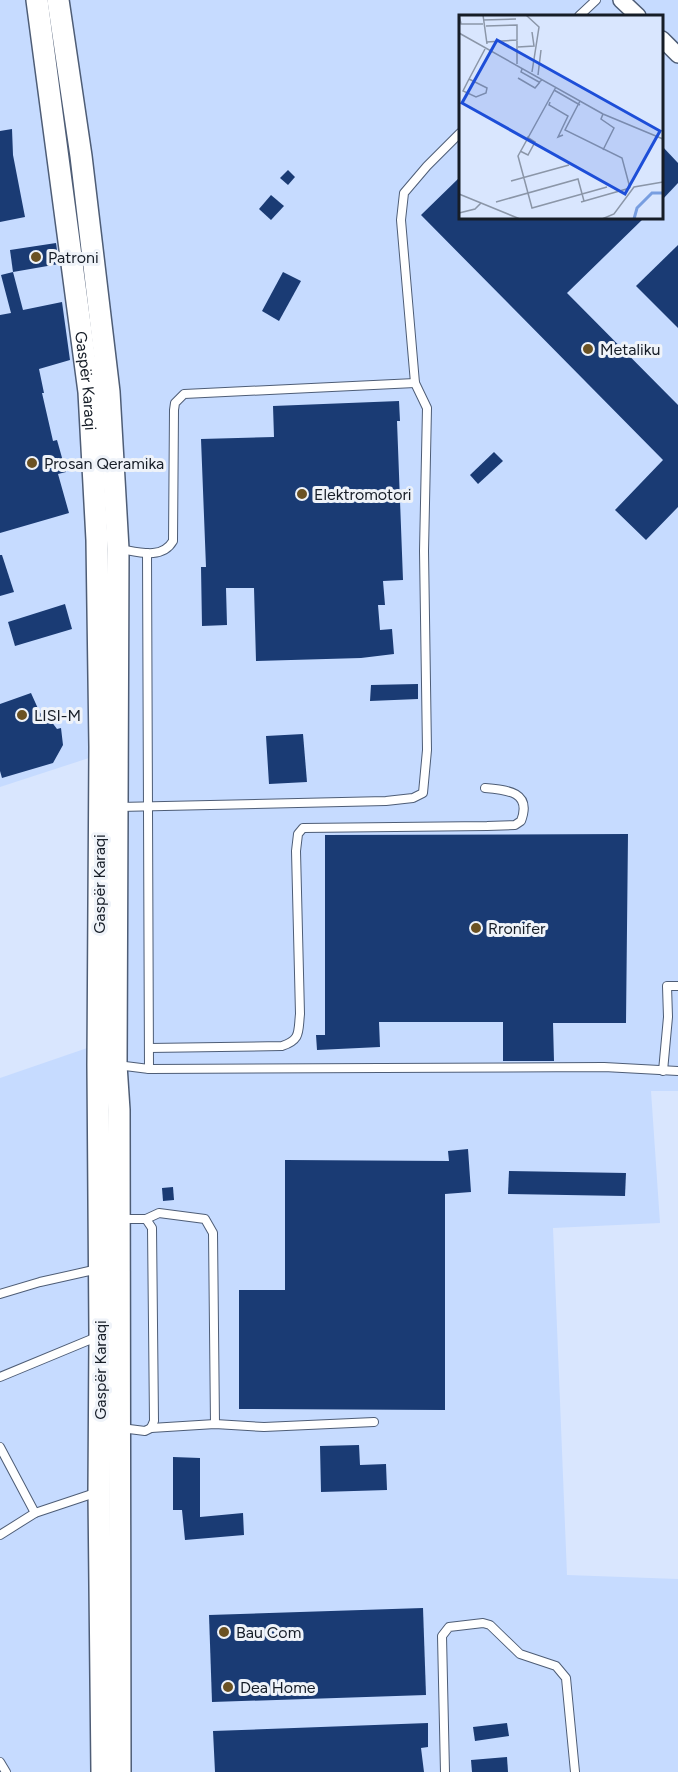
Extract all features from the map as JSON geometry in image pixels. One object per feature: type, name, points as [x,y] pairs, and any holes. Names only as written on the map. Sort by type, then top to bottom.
[{"type":"main road","name":"Gaspër Karaqi","points":[[37,0],[89,392],[98,540],[99,1492],[102,1772]]},
{"type":"main road","name":"Gaspër Karaqi","points":[[58,0],[81,156],[109,392],[118,549],[116,1065],[119,1110],[120,1772]]},
{"type":"street","points":[[621,0],[637,15]]},
{"type":"street","points":[[663,40],[678,55]]},
{"type":"lane","points":[[580,15],[596,0]]},
{"type":"lane","points":[[118,807],[386,801],[413,798],[423,793],[427,750],[424,551],[427,408],[415,383],[401,220],[404,193],[459,134]]},
{"type":"lane","points":[[118,549],[147,553],[166,550],[173,541],[174,410],[175,403],[184,394],[415,383]]},
{"type":"lane","points":[[147,553],[149,1069]]},
{"type":"lane","points":[[149,1048],[282,1046],[292,1043],[298,1037],[300,1014],[296,851],[298,834],[303,828],[487,826],[515,825],[521,821],[525,806],[524,801],[518,795],[485,788]]},
{"type":"lane","points":[[663,1071],[668,1017],[667,986],[678,986]]},
{"type":"lane","points":[[116,1065],[149,1069],[604,1067],[678,1071]]},
{"type":"lane","points":[[118,1219],[146,1219],[159,1214],[206,1219],[213,1233],[215,1424]]},
{"type":"lane","points":[[146,1219],[152,1228],[153,1421],[151,1428]]},
{"type":"lane","points":[[0,1294],[40,1282],[99,1269]]},
{"type":"lane","points":[[0,1377],[100,1335]]},
{"type":"lane","points":[[120,1428],[145,1431],[151,1428],[215,1424],[264,1427],[374,1422]]},
{"type":"lane","points":[[0,1447],[35,1514]]},
{"type":"lane","points":[[0,1535],[35,1514],[99,1492]]},
{"type":"lane","points":[[445,1772],[442,1636],[449,1627],[483,1623],[490,1624],[520,1654],[556,1666],[566,1678],[574,1772]]},
{"type":"lane","points":[[0,1762],[6,1772]]},
{"type":"shaded area","points":[[0,0],[678,0],[678,1091],[651,1091],[660,1223],[553,1228],[567,1575],[678,1579],[678,1772],[0,1772],[0,1078],[93,1046],[92,757],[0,787]]},
{"type":"building","points":[[12,129],[13,155],[25,217],[0,222],[0,131]]},
{"type":"building","points":[[663,147],[678,163],[678,183],[663,199]]},
{"type":"building","points":[[288,170],[295,177],[288,185],[280,178]]},
{"type":"building","name":"Metaliku","points":[[459,178],[459,219],[643,219],[567,293],[678,405],[678,507],[646,540],[615,510],[663,460],[421,215]]},
{"type":"building","points":[[271,195],[284,206],[271,220],[259,209]]},
{"type":"building","name":"Patroni","points":[[56,243],[59,264],[13,272],[10,250]]},
{"type":"building","name":"Metaliku","points":[[678,245],[678,328],[636,286]]},
{"type":"building","points":[[13,272],[23,310],[62,302],[70,360],[39,369],[53,441],[57,440],[66,472],[58,474],[69,513],[0,533],[0,315],[11,313],[1,275]]},
{"type":"building","points":[[283,272],[301,281],[279,321],[262,311]]},
{"type":"building","name":"Elektromotori","points":[[399,401],[400,421],[397,421],[403,580],[383,581],[385,605],[378,605],[380,630],[392,629],[394,654],[361,658],[256,661],[254,588],[226,588],[227,625],[202,626],[201,567],[206,567],[201,439],[274,437],[273,406]]},
{"type":"building","points":[[494,452],[503,461],[478,484],[470,475]]},
{"type":"building","points":[[0,555],[2,555],[14,592],[0,596]]},
{"type":"building","points":[[65,604],[72,629],[15,646],[8,622]]},
{"type":"building","points":[[418,684],[418,699],[370,701],[371,685]]},
{"type":"building","points":[[31,693],[40,713],[48,717],[57,729],[61,728],[63,745],[53,763],[2,778],[0,771],[0,704]]},
{"type":"building","points":[[303,734],[307,782],[269,784],[266,736]]},
{"type":"building","name":"Rronifer","points":[[628,834],[626,1023],[553,1023],[554,1061],[503,1061],[503,1022],[379,1022],[380,1047],[317,1050],[316,1035],[325,1035],[325,835]]},
{"type":"building","points":[[468,1149],[471,1192],[445,1194],[445,1410],[239,1409],[239,1290],[285,1290],[285,1160],[449,1161],[448,1151]]},
{"type":"building","points":[[509,1171],[626,1173],[625,1196],[508,1194]]},
{"type":"building","points":[[173,1187],[174,1200],[163,1201],[162,1188]]},
{"type":"building","points":[[359,1445],[360,1465],[386,1464],[387,1490],[321,1492],[320,1446]]},
{"type":"building","points":[[173,1457],[200,1458],[200,1517],[243,1513],[244,1535],[185,1540],[182,1510],[173,1510]]},
{"type":"building","points":[[423,1608],[426,1695],[212,1702],[209,1615]]},
{"type":"building","points":[[428,1723],[428,1747],[421,1748],[424,1772],[215,1772],[213,1731]]},
{"type":"building","points":[[507,1723],[509,1736],[475,1741],[473,1727]]},
{"type":"building","points":[[507,1757],[508,1772],[472,1772],[471,1760]]},
{"type":"place","name":"Patroni","points":[[36,257]]},
{"type":"place","name":"Metaliku","points":[[588,349]]},
{"type":"place","name":"Prosan Qeramika","points":[[32,463]]},
{"type":"place","name":"Elektromotori","points":[[302,494]]},
{"type":"place","name":"LISI-M","points":[[22,715]]},
{"type":"place","name":"Rronifer","points":[[476,928]]},
{"type":"place","name":"Bau Com","points":[[224,1632]]},
{"type":"place","name":"Dea Home","points":[[228,1687]]}]
